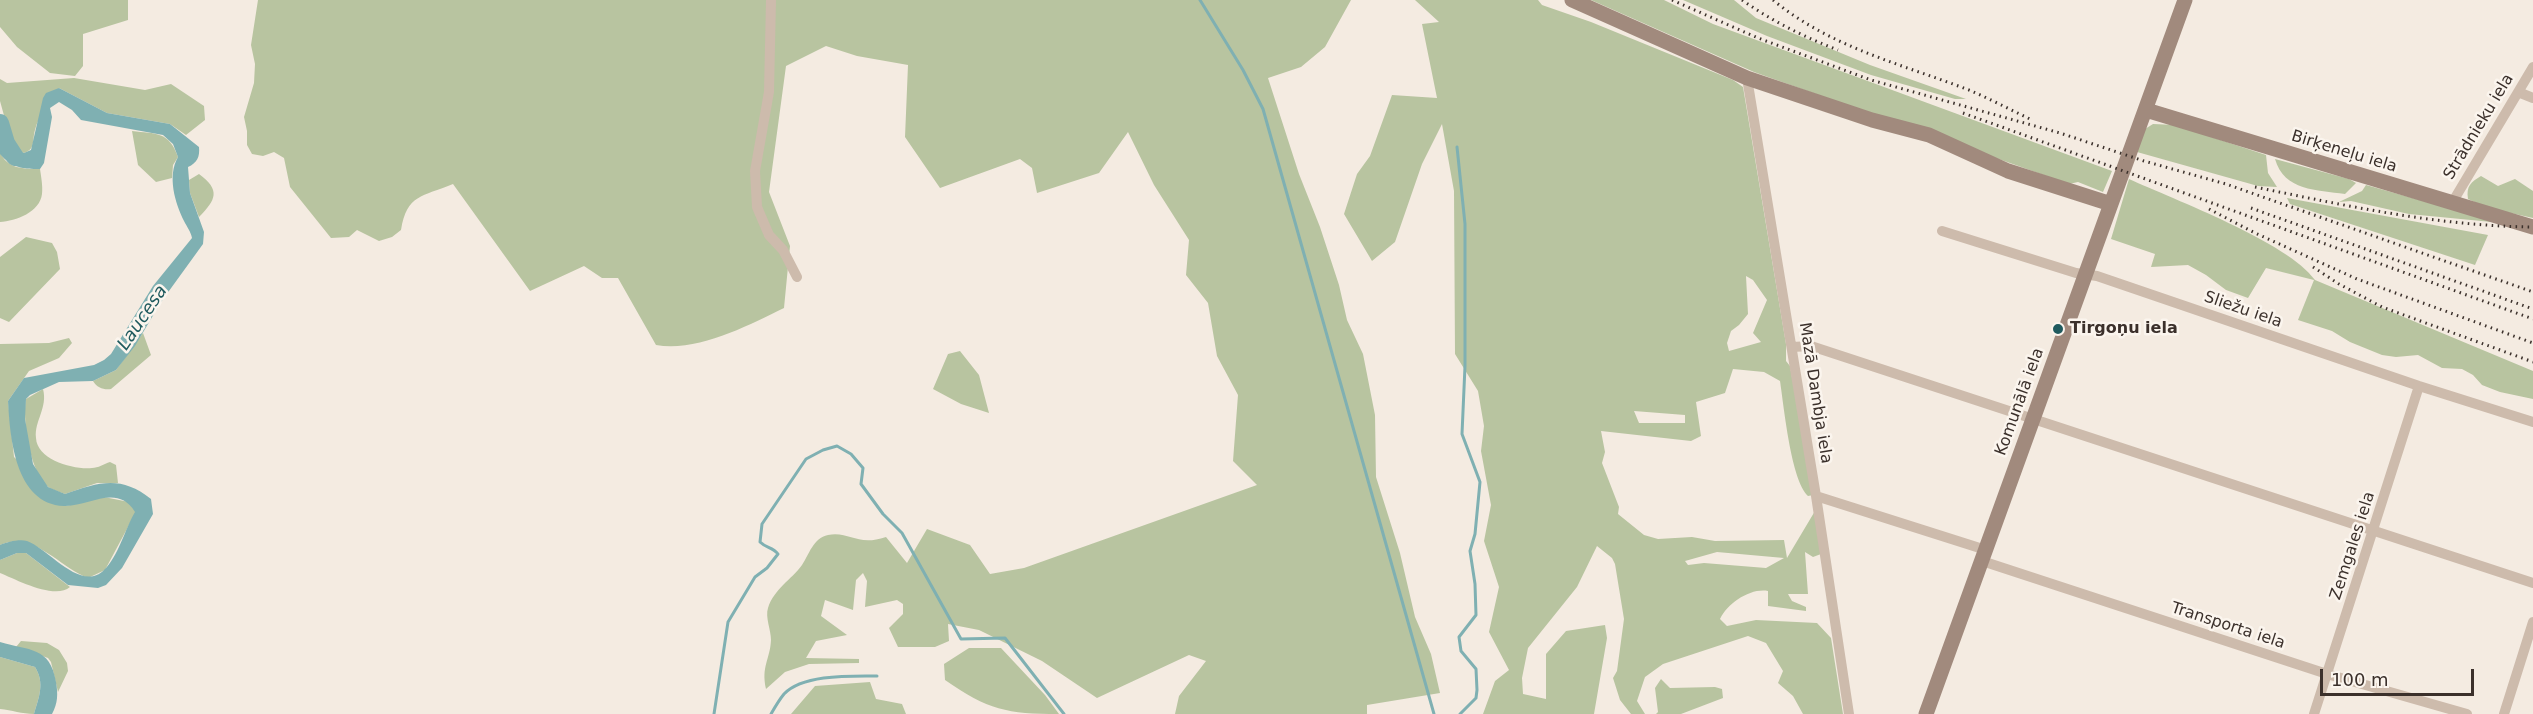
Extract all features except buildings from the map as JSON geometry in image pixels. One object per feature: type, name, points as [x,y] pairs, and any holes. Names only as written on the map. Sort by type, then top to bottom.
[{"type":"main road","points":[[1572,0],[1747,78],[1872,120],[1929,135],[2008,171],[2111,204]]},
{"type":"main road","name":"Komunālā iela","points":[[1926,714],[2185,0]]},
{"type":"main road","name":"Birķeneļu iela","points":[[2146,110],[2533,227]]},
{"type":"street","points":[[771,0],[769,92],[755,171],[757,207],[769,235],[783,250],[797,277]]},
{"type":"street","name":"Strādnieku iela","points":[[2452,203],[2533,67]]},
{"type":"street","name":"Mazā Dambja iela","points":[[1747,78],[1816,496],[1849,714]]},
{"type":"street","points":[[2518,92],[2533,98]]},
{"type":"street","name":"Sliežu iela","points":[[1942,231],[2097,276],[2419,386],[2533,422]]},
{"type":"street","points":[[1792,347],[1811,346],[2533,583]]},
{"type":"street","name":"Zemgales iela","points":[[2314,714],[2419,386]]},
{"type":"street","name":"Transporta iela","points":[[1816,496],[2327,674],[2467,714]]},
{"type":"street","points":[[2504,714],[2533,622]]},
{"type":"green space","points":[[0,0],[128,0],[128,20],[83,34],[83,66],[75,76],[50,73],[17,47],[0,27]]},
{"type":"green space","points":[[258,0],[1351,0],[1325,47],[1301,67],[1268,78],[1299,174],[1339,285],[1347,320],[1363,354],[1375,415],[1376,477],[1400,553],[1415,617],[1431,654],[1440,693],[1367,705],[1367,714],[1175,714],[1179,696],[1206,661],[1189,655],[1097,698],[1042,661],[979,630],[948,624],[949,641],[935,647],[898,647],[889,628],[903,614],[903,604],[897,600],[865,607],[867,581],[863,573],[856,580],[853,610],[825,600],[821,616],[847,635],[816,641],[806,658],[859,659],[859,663],[809,664],[785,672],[766,689],[765,669],[771,640],[768,608],[774,595],[802,565],[815,543],[823,537],[836,534],[861,540],[876,540],[886,537],[907,563],[927,529],[970,545],[990,574],[1024,568],[1257,485],[1233,461],[1238,395],[1217,356],[1208,303],[1186,275],[1189,240],[1154,185],[1128,132],[1099,173],[1037,193],[1032,168],[1020,159],[940,188],[905,137],[908,65],[857,56],[826,46],[786,66],[769,192],[790,246],[784,308],[722,336],[705,341],[689,345],[656,345],[618,278],[602,278],[584,266],[530,291],[453,184],[418,198],[412,203],[407,209],[401,230],[392,237],[379,241],[357,230],[349,237],[331,238],[290,187],[284,158],[274,152],[263,156],[252,154],[247,145],[244,117],[254,83],[255,64],[251,45]]},
{"type":"green space","points":[[1415,0],[1538,0],[1542,5],[1591,22],[1733,80],[1743,87],[1786,344],[1786,361],[1790,366],[1813,495],[1808,496],[1797,475],[1789,442],[1780,381],[1764,372],[1733,369],[1725,393],[1696,402],[1701,436],[1691,441],[1601,431],[1605,452],[1602,463],[1619,507],[1618,514],[1644,535],[1658,539],[1692,537],[1715,541],[1784,540],[1787,558],[1815,511],[1821,554],[1813,557],[1805,552],[1808,594],[1788,594],[1792,601],[1806,607],[1806,611],[1768,606],[1768,591],[1761,591],[1747,594],[1734,602],[1720,619],[1727,626],[1756,620],[1817,623],[1831,638],[1843,714],[1803,714],[1793,696],[1778,683],[1783,671],[1766,643],[1748,636],[1663,664],[1645,677],[1637,701],[1645,714],[1631,714],[1620,700],[1613,678],[1617,671],[1624,619],[1615,564],[1612,558],[1597,546],[1577,587],[1528,648],[1522,678],[1523,694],[1546,699],[1546,654],[1566,631],[1605,625],[1607,638],[1594,714],[1483,714],[1495,681],[1509,670],[1489,632],[1499,587],[1484,541],[1491,505],[1481,451],[1484,426],[1478,391],[1455,354],[1454,191],[1442,124],[1422,164],[1395,242],[1372,261],[1344,214],[1357,174],[1370,156],[1392,95],[1437,98],[1422,24],[1439,22]],"holes":[[[1746,276],[1753,280],[1767,300],[1753,333],[1761,342],[1729,351],[1727,343],[1731,331],[1748,314]],[[1634,411],[1685,415],[1685,423],[1639,423]],[[1717,552],[1784,558],[1766,568],[1704,563],[1688,565],[1685,561]]]},
{"type":"green space","points":[[1591,0],[1664,0],[1713,24],[2112,171],[2103,192],[2078,182],[2069,184],[1754,72]]},
{"type":"green space","points":[[1683,0],[1734,0],[1756,18],[1870,65],[1966,99],[1955,99],[1871,75],[1767,36]]},
{"type":"green space","points":[[74,78],[145,90],[171,84],[204,106],[205,120],[186,135],[170,124],[107,113],[59,88],[39,119],[30,149],[24,153],[13,148],[0,101],[0,79],[7,83]]},
{"type":"green space","points":[[2153,124],[2175,125],[2266,155],[2268,173],[2277,187],[2258,186],[2137,152],[2145,129]]},
{"type":"green space","points":[[132,131],[161,135],[170,142],[178,157],[173,165],[172,178],[156,182],[138,165]]},
{"type":"green space","points":[[0,152],[3,158],[12,165],[40,169],[42,194],[32,211],[13,220],[0,222]]},
{"type":"green space","points":[[2275,159],[2349,179],[2356,183],[2345,194],[2313,190],[2294,183],[2286,177],[2279,170]]},
{"type":"green space","points":[[199,174],[211,185],[214,195],[199,217],[190,193],[189,180]]},
{"type":"green space","points":[[2481,176],[2498,186],[2515,179],[2533,191],[2533,218],[2488,208],[2468,199],[2470,185]]},
{"type":"green space","points":[[2129,179],[2256,237],[2281,251],[2315,280],[2533,371],[2533,399],[2500,392],[2482,385],[2473,375],[2462,369],[2442,368],[2418,355],[2396,357],[2382,355],[2350,342],[2332,331],[2298,320],[2314,280],[2266,268],[2248,298],[2226,290],[2188,265],[2151,267],[2155,254],[2111,239]]},
{"type":"green space","points":[[2366,185],[2502,223],[2409,214],[2351,201],[2339,202],[2362,191]]},
{"type":"green space","points":[[2287,198],[2488,235],[2475,265],[2290,204]]},
{"type":"green space","points":[[26,237],[52,243],[57,252],[60,269],[9,322],[0,318],[0,257]]},
{"type":"green space","points":[[143,333],[151,355],[111,389],[103,389],[97,385],[93,381],[116,370]]},
{"type":"green space","points":[[69,338],[72,343],[59,358],[29,371],[8,401],[14,457],[66,506],[104,497],[129,502],[136,512],[105,570],[88,578],[35,546],[24,542],[0,545],[0,344],[49,343]]},
{"type":"green space","points":[[960,351],[979,375],[989,413],[961,404],[933,389],[948,354]]},
{"type":"green space","points":[[43,389],[44,402],[36,432],[38,446],[49,458],[76,467],[94,468],[110,462],[116,465],[118,483],[97,483],[65,494],[47,486],[41,479],[32,457],[26,432],[25,408],[26,399]]},
{"type":"green space","points":[[17,553],[26,553],[70,587],[55,591],[46,590],[0,573],[0,560]]},
{"type":"green space","points":[[21,641],[47,643],[59,650],[67,663],[68,671],[58,692],[51,662],[48,658],[16,647]]},
{"type":"green space","points":[[969,648],[1001,648],[1045,695],[1059,714],[1025,713],[999,708],[974,698],[945,680],[944,664]]},
{"type":"green space","points":[[0,657],[35,667],[40,684],[34,714],[0,709]]},
{"type":"green space","points":[[1661,679],[1670,688],[1715,687],[1722,689],[1723,698],[1681,714],[1656,714],[1658,712],[1655,688]]},
{"type":"green space","points":[[870,682],[876,699],[902,704],[906,714],[791,714],[815,686]]},
{"type":"water","points":[[59,88],[107,113],[170,124],[199,147],[197,159],[188,167],[190,193],[204,232],[203,244],[161,302],[135,346],[116,370],[93,381],[59,382],[26,399],[25,419],[33,464],[48,487],[65,494],[99,484],[120,484],[130,486],[151,499],[153,514],[122,568],[106,585],[98,588],[68,585],[26,553],[17,553],[0,560],[0,545],[24,540],[36,545],[75,573],[95,576],[104,570],[113,558],[135,512],[128,503],[120,499],[102,498],[64,506],[48,502],[35,494],[25,481],[18,466],[8,401],[24,378],[94,365],[111,354],[153,286],[192,238],[178,206],[174,189],[173,172],[178,157],[173,144],[163,135],[81,120],[72,110],[59,102],[50,108],[52,117],[44,163],[40,169],[18,167],[0,154],[0,138],[7,133],[13,148],[24,153],[31,150],[43,98],[46,93]]},
{"type":"water","points":[[0,642],[37,652],[49,662],[57,691],[52,714],[34,714],[40,690],[38,673],[35,667],[0,657]]},
{"type":"waterway","points":[[1200,0],[1243,70],[1263,109],[1434,714]]},
{"type":"waterway","name":"Laucesa","points":[[0,123],[6,143],[15,157]]},
{"type":"waterway","points":[[1457,147],[1465,224],[1465,366],[1462,434],[1480,482],[1475,534],[1470,551],[1475,584],[1476,615],[1459,637],[1461,651],[1476,669],[1477,690],[1476,698],[1460,714]]},
{"type":"waterway","points":[[714,714],[728,622],[755,577],[767,568],[778,554],[760,542],[762,524],[806,459],[837,446],[851,454],[863,468],[861,484],[883,514],[902,533],[961,639],[1005,638],[1064,714]]},
{"type":"waterway","points":[[771,714],[784,694],[792,687],[803,683],[828,678],[877,676]]},
{"type":"railway","points":[[1672,0],[1758,38],[1871,80],[2060,133],[2144,161],[2226,184],[2533,292]]},
{"type":"railway","points":[[1742,0],[1788,28],[1838,50]]},
{"type":"railway","points":[[1773,0],[1795,16],[1842,42],[1969,90],[2032,120]]},
{"type":"railway","points":[[1963,113],[2533,319]]},
{"type":"railway","points":[[2255,187],[2427,219],[2533,227]]},
{"type":"railway","points":[[2251,208],[2533,309]]},
{"type":"railway","points":[[2209,209],[2255,233],[2357,279],[2533,343]]},
{"type":"railway","points":[[2313,267],[2382,307],[2533,362]]},
{"type":"place","name":"Tirgoņu iela","points":[[2058,329]]}]
